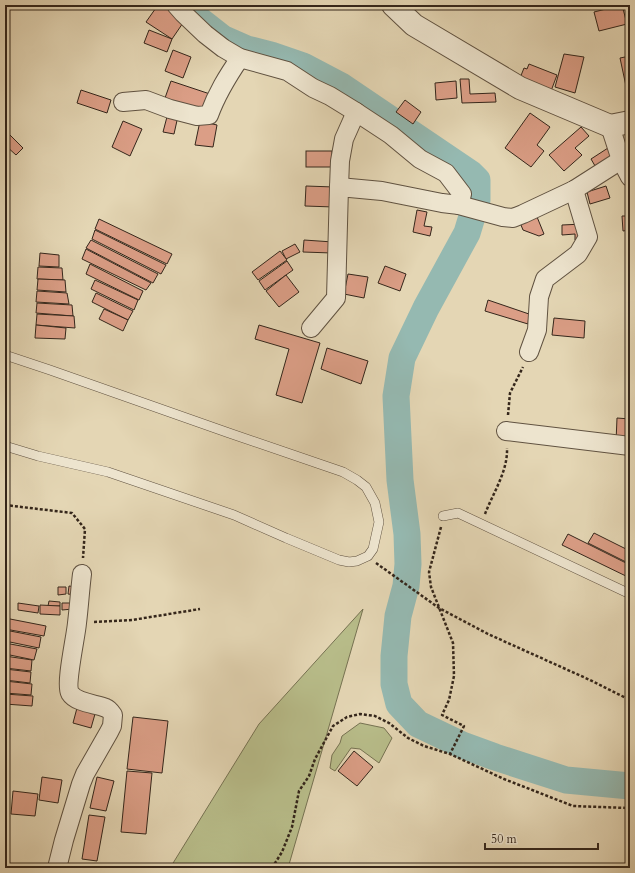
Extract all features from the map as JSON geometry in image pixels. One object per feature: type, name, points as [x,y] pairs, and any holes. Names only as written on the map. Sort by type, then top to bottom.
[{"type":"street","points":[[176,5],[182,13],[223,48],[240,58],[287,71],[313,88],[330,96],[356,112],[391,135],[420,159],[446,173],[462,194],[459,205]]},
{"type":"street","points":[[393,5],[414,25],[520,88],[620,124],[621,160],[630,177]]},
{"type":"street","points":[[122,102],[146,100],[170,109],[198,116],[209,115],[214,99],[240,58]]},
{"type":"street","points":[[311,328],[336,298],[340,161],[344,139],[356,112]]},
{"type":"street","points":[[339,187],[382,191],[459,205],[503,217],[513,218],[574,190],[621,160]]},
{"type":"street","points":[[529,352],[537,330],[539,297],[545,279],[578,254],[588,237],[574,190]]},
{"type":"street","points":[[506,431],[630,446]]},
{"type":"street","points":[[58,868],[64,840],[81,784],[112,726],[113,715],[108,709],[93,705],[74,697],[70,693],[69,687],[72,656],[82,574]]},
{"type":"lane","points":[[5,355],[343,472],[366,487],[375,503],[379,522],[373,550],[368,556],[357,561],[349,562],[339,560],[234,514],[108,472],[38,456],[5,446]]},
{"type":"lane","points":[[443,516],[458,513],[630,594]]},
{"type":"path","points":[[481,524],[502,475],[507,457],[506,431],[510,393],[529,352]]},
{"type":"path","points":[[5,505],[72,512],[85,529],[82,574]]},
{"type":"path","points":[[443,516],[429,572],[431,587],[453,643],[454,676],[449,700],[442,715],[464,726],[450,754]]},
{"type":"path","points":[[368,556],[439,608],[488,634],[590,680],[630,700]]},
{"type":"path","points":[[77,623],[132,620],[200,609]]},
{"type":"path","points":[[272,868],[282,852],[292,827],[299,791],[309,776],[315,759],[333,726],[347,717],[360,714],[375,716],[389,723],[408,738],[424,746],[450,754],[504,779],[572,806],[630,809]]},
{"type":"green space","points":[[363,609],[288,868],[170,868],[259,724]]},
{"type":"green space","points":[[360,723],[384,728],[392,738],[379,763],[360,749],[351,748],[335,771],[330,768],[332,755],[340,743],[342,736]]},
{"type":"building","points":[[158,5],[162,5],[185,20],[172,39],[146,22]]},
{"type":"building","points":[[622,5],[627,24],[599,31],[594,12]]},
{"type":"building","points":[[149,30],[172,39],[167,52],[144,43]]},
{"type":"building","points":[[173,50],[191,57],[183,78],[165,71]]},
{"type":"building","points":[[564,54],[584,57],[575,93],[555,87]]},
{"type":"building","points":[[630,56],[630,105],[620,58]]},
{"type":"building","points":[[529,64],[557,75],[551,91],[520,78],[524,68],[527,69]]},
{"type":"building","points":[[460,79],[469,79],[470,94],[495,93],[496,102],[462,103]]},
{"type":"building","points":[[171,81],[210,94],[204,111],[165,98]]},
{"type":"building","points":[[456,81],[457,98],[436,100],[435,83]]},
{"type":"building","points":[[81,90],[111,100],[107,113],[77,103]]},
{"type":"building","points":[[405,100],[421,112],[413,124],[396,112]]},
{"type":"building","points":[[168,113],[178,116],[174,134],[163,132]]},
{"type":"building","points":[[530,113],[550,127],[537,145],[544,151],[531,167],[505,148]]},
{"type":"building","points":[[123,121],[142,129],[130,156],[112,147]]},
{"type":"building","points":[[200,121],[217,125],[213,147],[195,145]]},
{"type":"building","points":[[581,127],[589,136],[575,148],[582,155],[564,171],[549,155]]},
{"type":"building","points":[[5,131],[23,148],[16,155],[5,145]]},
{"type":"building","points":[[608,148],[615,161],[598,171],[591,159]]},
{"type":"building","points":[[306,151],[332,151],[332,167],[306,167]]},
{"type":"building","points":[[306,186],[334,187],[334,207],[305,206]]},
{"type":"building","points":[[606,186],[610,198],[590,204],[587,192]]},
{"type":"building","points":[[417,210],[427,212],[424,226],[432,227],[430,236],[413,232]]},
{"type":"building","points":[[535,212],[544,234],[539,236],[523,230],[519,220]]},
{"type":"building","points":[[622,216],[630,216],[630,230],[623,231]]},
{"type":"building","points":[[99,219],[172,254],[167,264],[95,229]]},
{"type":"building","points":[[583,224],[583,239],[575,240],[575,234],[562,235],[562,225]]},
{"type":"building","points":[[95,230],[166,265],[161,274],[92,239]]},
{"type":"building","points":[[630,236],[630,250],[626,251],[626,237]]},
{"type":"building","points":[[91,240],[158,274],[153,283],[86,248]]},
{"type":"building","points":[[304,240],[333,242],[332,253],[303,252]]},
{"type":"building","points":[[295,244],[300,252],[286,259],[282,251]]},
{"type":"building","points":[[86,249],[151,283],[146,290],[82,259]]},
{"type":"building","points":[[280,251],[287,260],[258,280],[252,272]]},
{"type":"building","points":[[40,253],[59,255],[59,267],[39,266]]},
{"type":"building","points":[[287,261],[293,270],[265,290],[259,281]]},
{"type":"building","points":[[90,264],[143,291],[139,300],[86,274]]},
{"type":"building","points":[[385,266],[406,274],[400,291],[378,283]]},
{"type":"building","points":[[38,267],[62,268],[63,280],[37,279]]},
{"type":"building","points":[[348,274],[368,277],[364,298],[344,294]]},
{"type":"building","points":[[286,275],[299,292],[279,307],[266,291]]},
{"type":"building","points":[[38,279],[65,280],[66,292],[37,290]]},
{"type":"building","points":[[95,280],[138,300],[134,310],[91,289]]},
{"type":"building","points":[[37,291],[67,293],[69,304],[36,302]]},
{"type":"building","points":[[96,293],[133,311],[128,320],[92,302]]},
{"type":"building","points":[[488,300],[529,314],[528,324],[485,311]]},
{"type":"building","points":[[37,303],[72,305],[73,316],[36,313]]},
{"type":"building","points":[[104,309],[128,320],[123,331],[99,319]]},
{"type":"building","points":[[37,314],[74,316],[75,328],[36,325]]},
{"type":"building","points":[[554,318],[585,321],[584,338],[552,335]]},
{"type":"building","points":[[36,325],[66,328],[65,339],[35,338]]},
{"type":"building","points":[[259,325],[320,343],[302,403],[276,395],[289,349],[255,339]]},
{"type":"building","points":[[327,348],[368,361],[361,384],[321,369]]},
{"type":"building","points":[[617,418],[630,419],[630,442],[616,442]]},
{"type":"building","points":[[594,533],[630,551],[630,564],[588,543]]},
{"type":"building","points":[[568,534],[630,565],[630,578],[562,545]]},
{"type":"building","points":[[69,586],[76,587],[76,595],[68,594]]},
{"type":"building","points":[[58,587],[66,587],[66,594],[58,595]]},
{"type":"building","points":[[49,601],[60,602],[60,606],[48,606]]},
{"type":"building","points":[[18,603],[39,606],[38,613],[18,610]]},
{"type":"building","points":[[62,603],[72,603],[73,609],[62,610]]},
{"type":"building","points":[[40,605],[60,606],[60,615],[40,614]]},
{"type":"building","points":[[5,618],[46,626],[44,636],[5,629]]},
{"type":"building","points":[[5,630],[41,637],[39,648],[5,641]]},
{"type":"building","points":[[5,643],[37,649],[34,660],[5,654]]},
{"type":"building","points":[[5,656],[32,660],[31,671],[5,668]]},
{"type":"building","points":[[5,669],[31,672],[30,683],[5,680]]},
{"type":"building","points":[[5,681],[32,684],[31,695],[5,693]]},
{"type":"building","points":[[5,694],[33,696],[32,706],[5,704]]},
{"type":"building","points":[[77,708],[95,714],[91,728],[73,723]]},
{"type":"building","points":[[133,717],[168,721],[162,773],[127,769]]},
{"type":"building","points":[[354,751],[373,767],[357,786],[338,771]]},
{"type":"building","points":[[127,771],[152,773],[146,834],[121,832]]},
{"type":"building","points":[[42,777],[62,780],[58,803],[39,800]]},
{"type":"building","points":[[97,777],[114,781],[106,811],[90,808]]},
{"type":"building","points":[[13,791],[38,794],[35,816],[11,814]]},
{"type":"building","points":[[89,815],[105,817],[97,861],[82,859]]},
{"type":"waterway","points":[[199,20],[222,38],[247,49],[271,55],[303,66],[341,86],[471,174],[477,180],[477,200],[467,233],[426,308],[402,358],[396,396],[400,480],[407,534],[408,564],[406,586],[398,616],[394,656],[394,684],[399,704],[418,724],[462,745],[495,757],[566,780],[630,786]]}]
